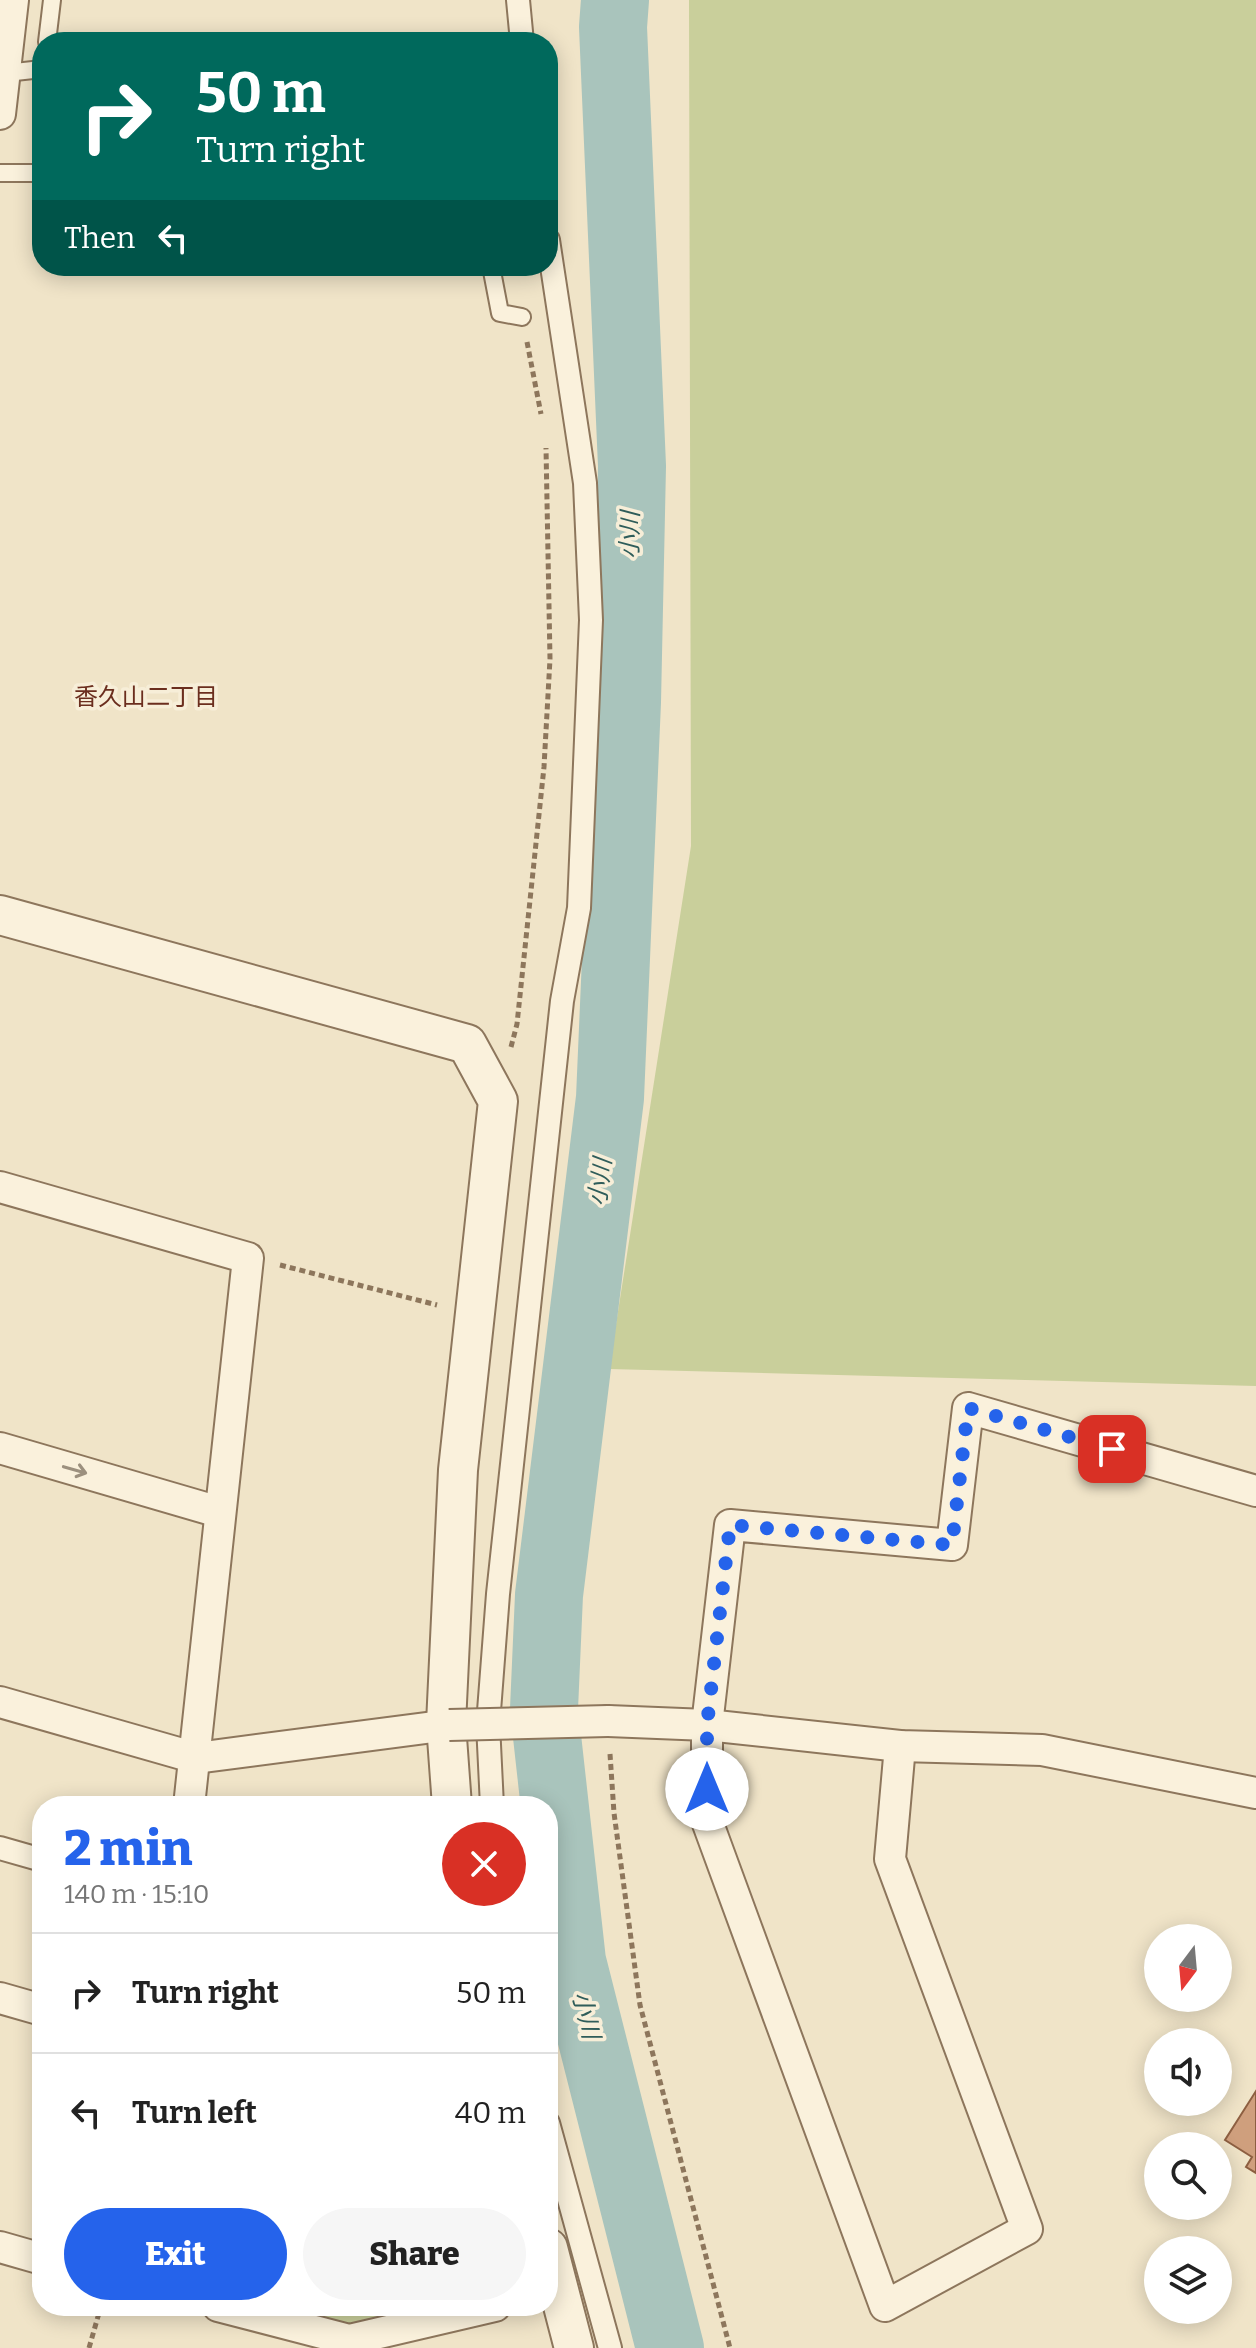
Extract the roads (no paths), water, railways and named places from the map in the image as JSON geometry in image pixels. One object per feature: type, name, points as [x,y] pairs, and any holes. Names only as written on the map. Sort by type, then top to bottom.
[{"type":"street","points":[[0,114],[13,0]]},
{"type":"street","points":[[518,0],[521,32]]},
{"type":"street","points":[[492,1796],[488,1724],[498,1594],[561,1016],[579,908],[587,746],[591,620],[585,483],[553,276]]},
{"type":"street","points":[[0,915],[467,1044],[498,1101],[458,1470],[448,1724],[452,1796]]},
{"type":"street","points":[[0,1187],[248,1258],[190,1796]]},
{"type":"street","points":[[900,1746],[890,1859],[1027,2229],[885,2306],[707,1821],[707,1725],[730,1525],[952,1545],[968,1408],[1256,1491]]},
{"type":"street","points":[[0,1448],[219,1512]]},
{"type":"street","points":[[0,1702],[196,1758],[448,1724],[608,1721],[707,1725],[900,1746],[1042,1750],[1256,1793]]},
{"type":"street","points":[[0,1848],[32,1857]]},
{"type":"street","points":[[0,1998],[32,2007]]},
{"type":"street","points":[[558,2159],[610,2348]]},
{"type":"street","points":[[0,2247],[32,2256]]},
{"type":"street","points":[[558,2303],[574,2348]]},
{"type":"street","points":[[253,2316],[350,2344],[457,2316]]},
{"type":"lane","points":[[48,32],[52,0]]},
{"type":"lane","points":[[6,73],[32,70]]},
{"type":"lane","points":[[0,173],[32,173]]},
{"type":"lane","points":[[493,276],[500,313],[522,317]]},
{"type":"waterway","name":"小川","points":[[554,1796],[544,1709],[549,1595],[610,1098],[627,702],[632,466],[613,27],[615,0]]},
{"type":"waterway","name":"小川","points":[[558,1835],[572,1961],[670,2348]]},
{"type":"district","name":"香久山二丁目","points":[[146,697]]}]
